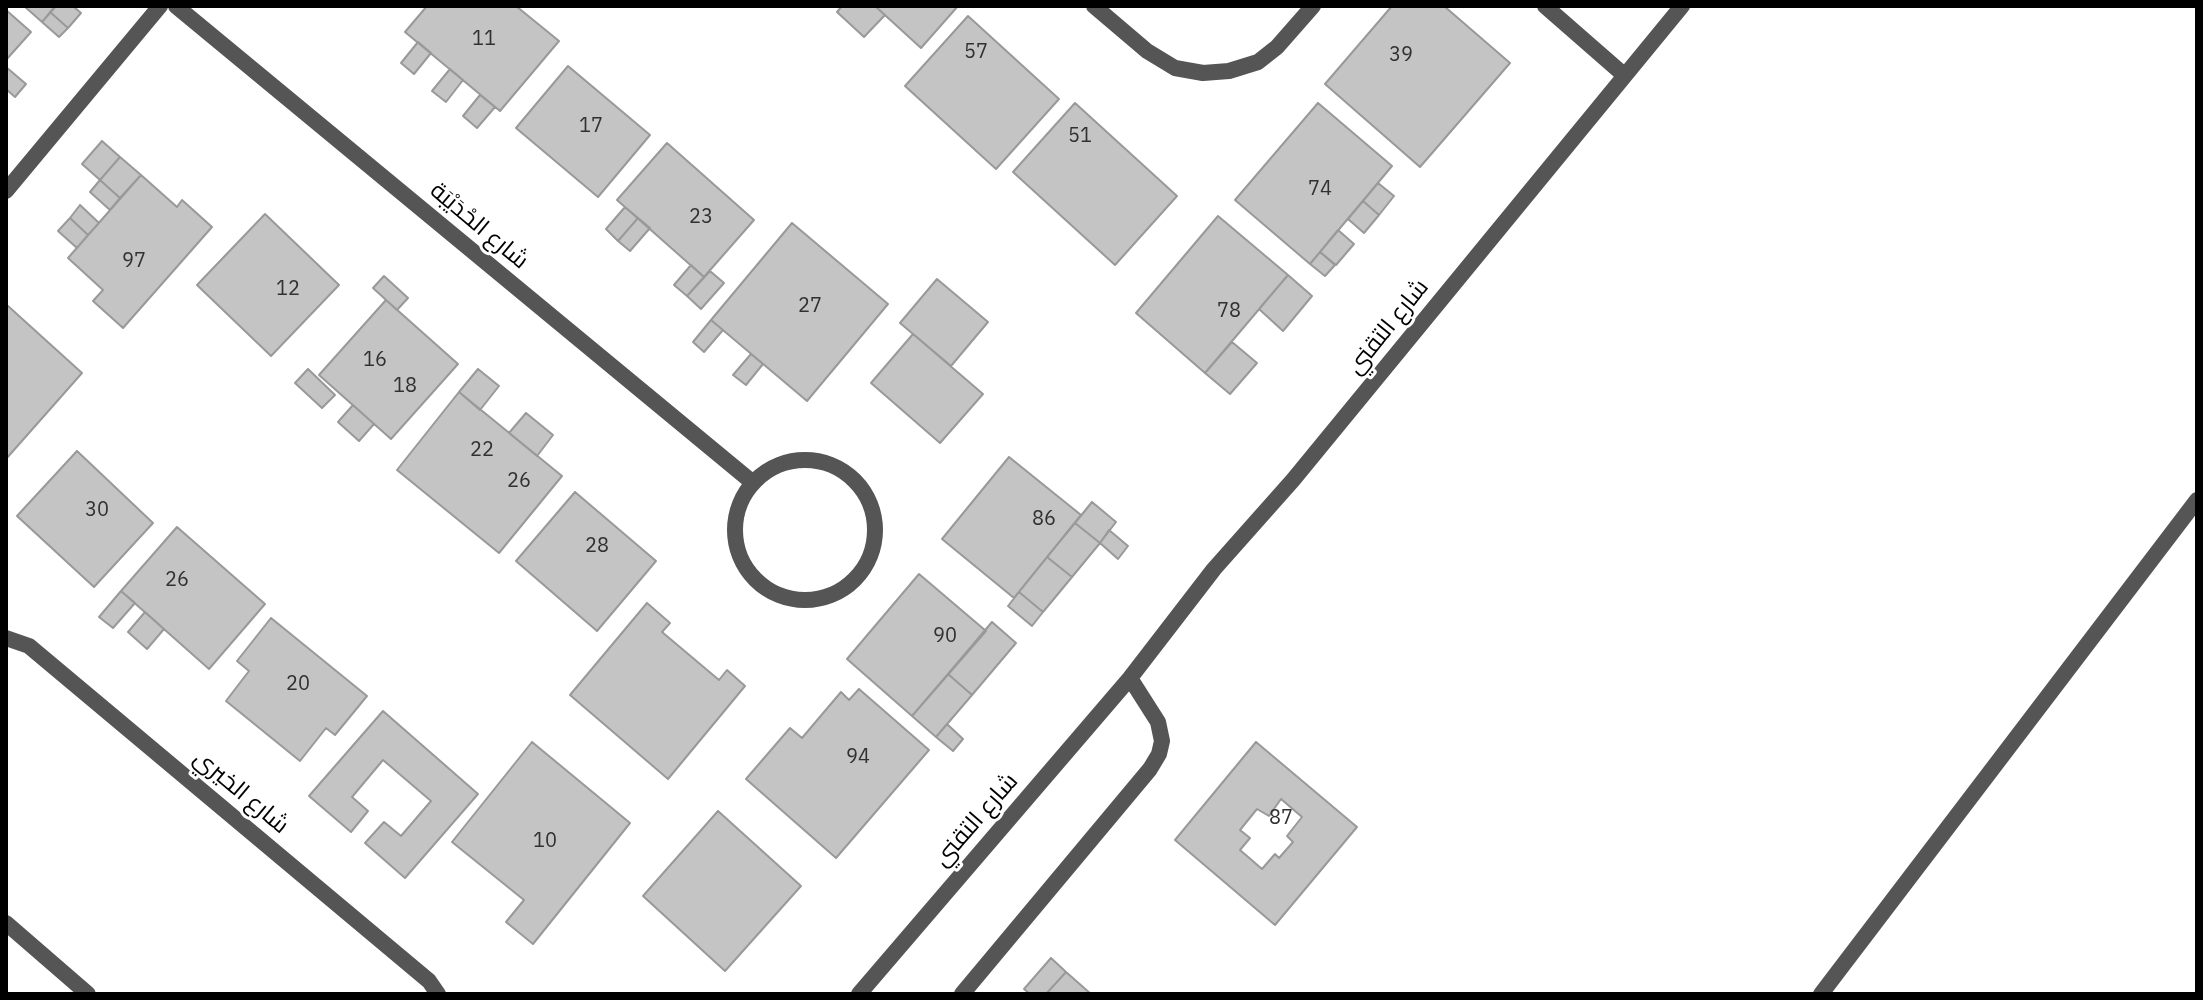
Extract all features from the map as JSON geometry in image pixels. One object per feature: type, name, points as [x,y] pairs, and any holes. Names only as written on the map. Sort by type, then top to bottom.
[{"type":"street","points":[[6,191],[160,6]]},
{"type":"street","name":"شارع الحْدَيْبَة","points":[[176,6],[752,482]]},
{"type":"street","points":[[1094,6],[1147,51],[1175,68],[1203,73],[1229,71],[1258,62],[1277,47],[1313,6]]},
{"type":"street","points":[[1545,6],[1624,75]]},
{"type":"street","name":"شارع التقني","points":[[859,994],[1130,678],[1214,569],[1293,480],[1682,6]]},
{"type":"street","points":[[805,458],[833,464],[857,481],[873,507],[876,537],[867,565],[848,587],[821,600],[791,600],[764,588],[744,566],[734,538],[737,508],[752,482],[775,465],[805,458]]},
{"type":"street","points":[[1821,994],[2197,500]]},
{"type":"street","name":"شارع الخيري","points":[[6,638],[29,646],[429,981],[438,994]]},
{"type":"street","points":[[962,994],[1150,769],[1159,754],[1162,741],[1158,722],[1130,678]]},
{"type":"street","points":[[6,923],[88,994]]},
{"type":"building","points":[[24,6],[56,6],[42,22]]},
{"type":"building","points":[[56,6],[73,6],[81,13],[68,28],[50,12]]},
{"type":"building","points":[[427,6],[516,6],[559,41],[500,111],[405,32]]},
{"type":"building","points":[[842,6],[875,6],[885,15],[864,37],[837,12]]},
{"type":"building","points":[[875,6],[958,6],[921,48]]},
{"type":"building","points":[[1392,6],[1444,6],[1510,63],[1420,167],[1325,84]]},
{"type":"building","points":[[6,10],[31,32],[6,60]]},
{"type":"building","points":[[50,12],[68,28],[59,37],[42,22]]},
{"type":"building","points":[[968,16],[1059,99],[996,169],[905,86]]},
{"type":"building","points":[[418,42],[431,53],[414,74],[401,63]]},
{"type":"building","points":[[568,66],[650,135],[598,197],[516,128]]},
{"type":"building","points":[[6,67],[26,84],[15,97],[6,89]]},
{"type":"building","points":[[450,69],[463,80],[446,102],[432,91]]},
{"type":"building","points":[[480,95],[495,107],[477,128],[463,116]]},
{"type":"building","points":[[1075,103],[1177,196],[1115,265],[1013,172]]},
{"type":"building","points":[[1318,103],[1392,166],[1310,264],[1235,200]]},
{"type":"building","points":[[102,141],[120,157],[100,180],[82,164]]},
{"type":"building","points":[[667,143],[754,220],[704,277],[617,200]]},
{"type":"building","points":[[120,157],[141,175],[120,198],[100,180]]},
{"type":"building","points":[[141,175],[177,207],[182,200],[212,227],[123,328],[93,301],[103,290],[68,258]]},
{"type":"building","points":[[100,180],[120,198],[110,210],[90,192]]},
{"type":"building","points":[[1378,183],[1394,196],[1379,215],[1363,201]]},
{"type":"building","points":[[1363,201],[1379,215],[1364,233],[1348,219]]},
{"type":"building","points":[[80,205],[99,223],[88,235],[70,218]]},
{"type":"building","points":[[625,207],[638,218],[618,241],[606,229]]},
{"type":"building","points":[[265,214],[339,285],[271,356],[197,285]]},
{"type":"building","points":[[1218,216],[1288,275],[1205,373],[1136,313]]},
{"type":"building","points":[[70,218],[88,235],[77,248],[58,231]]},
{"type":"building","points":[[638,218],[650,228],[630,251],[618,241]]},
{"type":"building","points":[[792,223],[888,304],[807,401],[711,320]]},
{"type":"building","points":[[1338,230],[1354,244],[1336,265],[1320,252]]},
{"type":"building","points":[[1320,252],[1335,265],[1325,276],[1310,264]]},
{"type":"building","points":[[691,265],[704,277],[687,296],[674,285]]},
{"type":"building","points":[[710,271],[724,283],[701,309],[687,296]]},
{"type":"building","points":[[1288,275],[1312,296],[1283,331],[1259,309]]},
{"type":"building","points":[[384,276],[408,298],[397,310],[373,288]]},
{"type":"building","points":[[937,279],[988,322],[951,366],[900,323]]},
{"type":"building","points":[[386,300],[458,364],[391,439],[319,375]]},
{"type":"building","points":[[8,306],[82,373],[6,459],[6,308]]},
{"type":"building","points":[[711,320],[723,330],[704,352],[693,342]]},
{"type":"building","points":[[913,334],[983,394],[940,443],[871,383]]},
{"type":"building","points":[[1232,342],[1257,363],[1230,394],[1205,373]]},
{"type":"building","points":[[751,354],[763,364],[746,385],[733,375]]},
{"type":"building","points":[[308,369],[335,395],[322,408],[295,383]]},
{"type":"building","points":[[478,369],[499,386],[480,410],[459,392]]},
{"type":"building","points":[[459,392],[562,476],[499,553],[397,470]]},
{"type":"building","points":[[353,405],[374,424],[359,441],[338,422]]},
{"type":"building","points":[[526,413],[553,435],[537,456],[509,433]]},
{"type":"building","points":[[77,451],[153,523],[94,587],[17,516]]},
{"type":"building","points":[[1009,457],[1081,515],[1014,598],[942,539]]},
{"type":"building","points":[[575,492],[656,561],[597,631],[516,561]]},
{"type":"building","points":[[1092,502],[1116,522],[1100,543],[1075,523]]},
{"type":"building","points":[[1075,523],[1100,543],[1072,577],[1047,557]]},
{"type":"building","points":[[177,527],[265,604],[209,669],[121,591]]},
{"type":"building","points":[[1109,530],[1128,546],[1118,559],[1100,543]]},
{"type":"building","points":[[1047,557],[1072,577],[1043,612],[1019,592]]},
{"type":"building","points":[[919,574],[986,631],[912,716],[847,659]]},
{"type":"building","points":[[121,591],[135,603],[113,628],[99,617]]},
{"type":"building","points":[[1019,592],[1043,612],[1032,626],[1008,606]]},
{"type":"building","points":[[647,603],[670,623],[662,632],[719,680],[727,670],[745,686],[668,779],[570,695]]},
{"type":"building","points":[[145,612],[164,629],[147,649],[128,632]]},
{"type":"building","points":[[271,618],[367,696],[335,735],[326,728],[300,761],[226,701],[249,671],[237,661]]},
{"type":"building","points":[[992,622],[1016,643],[972,695],[948,674]]},
{"type":"building","points":[[948,674],[972,695],[936,737],[912,716]]},
{"type":"building","points":[[859,689],[929,750],[836,858],[746,779],[790,728],[802,738],[841,692],[849,700]]},
{"type":"building","points":[[383,711],[478,794],[405,878],[365,843],[384,822],[401,836],[431,801],[383,760],[352,797],[368,811],[351,832],[309,796]]},
{"type":"building","points":[[947,724],[963,739],[953,751],[936,737]]},
{"type":"building","points":[[532,742],[630,823],[533,944],[506,922],[524,900],[452,842]]},
{"type":"building","points":[[1256,742],[1357,827],[1275,925],[1175,840]],"holes":[[[1281,799],[1302,817],[1287,836],[1293,842],[1279,858],[1275,854],[1262,869],[1240,850],[1250,838],[1240,830],[1257,809],[1269,816]]]},
{"type":"building","points":[[718,811],[801,886],[725,971],[643,896]]},
{"type":"building","points":[[1051,958],[1066,972],[1046,994],[1030,994],[1024,989]]},
{"type":"building","points":[[1066,972],[1091,994],[1046,994]]}]
